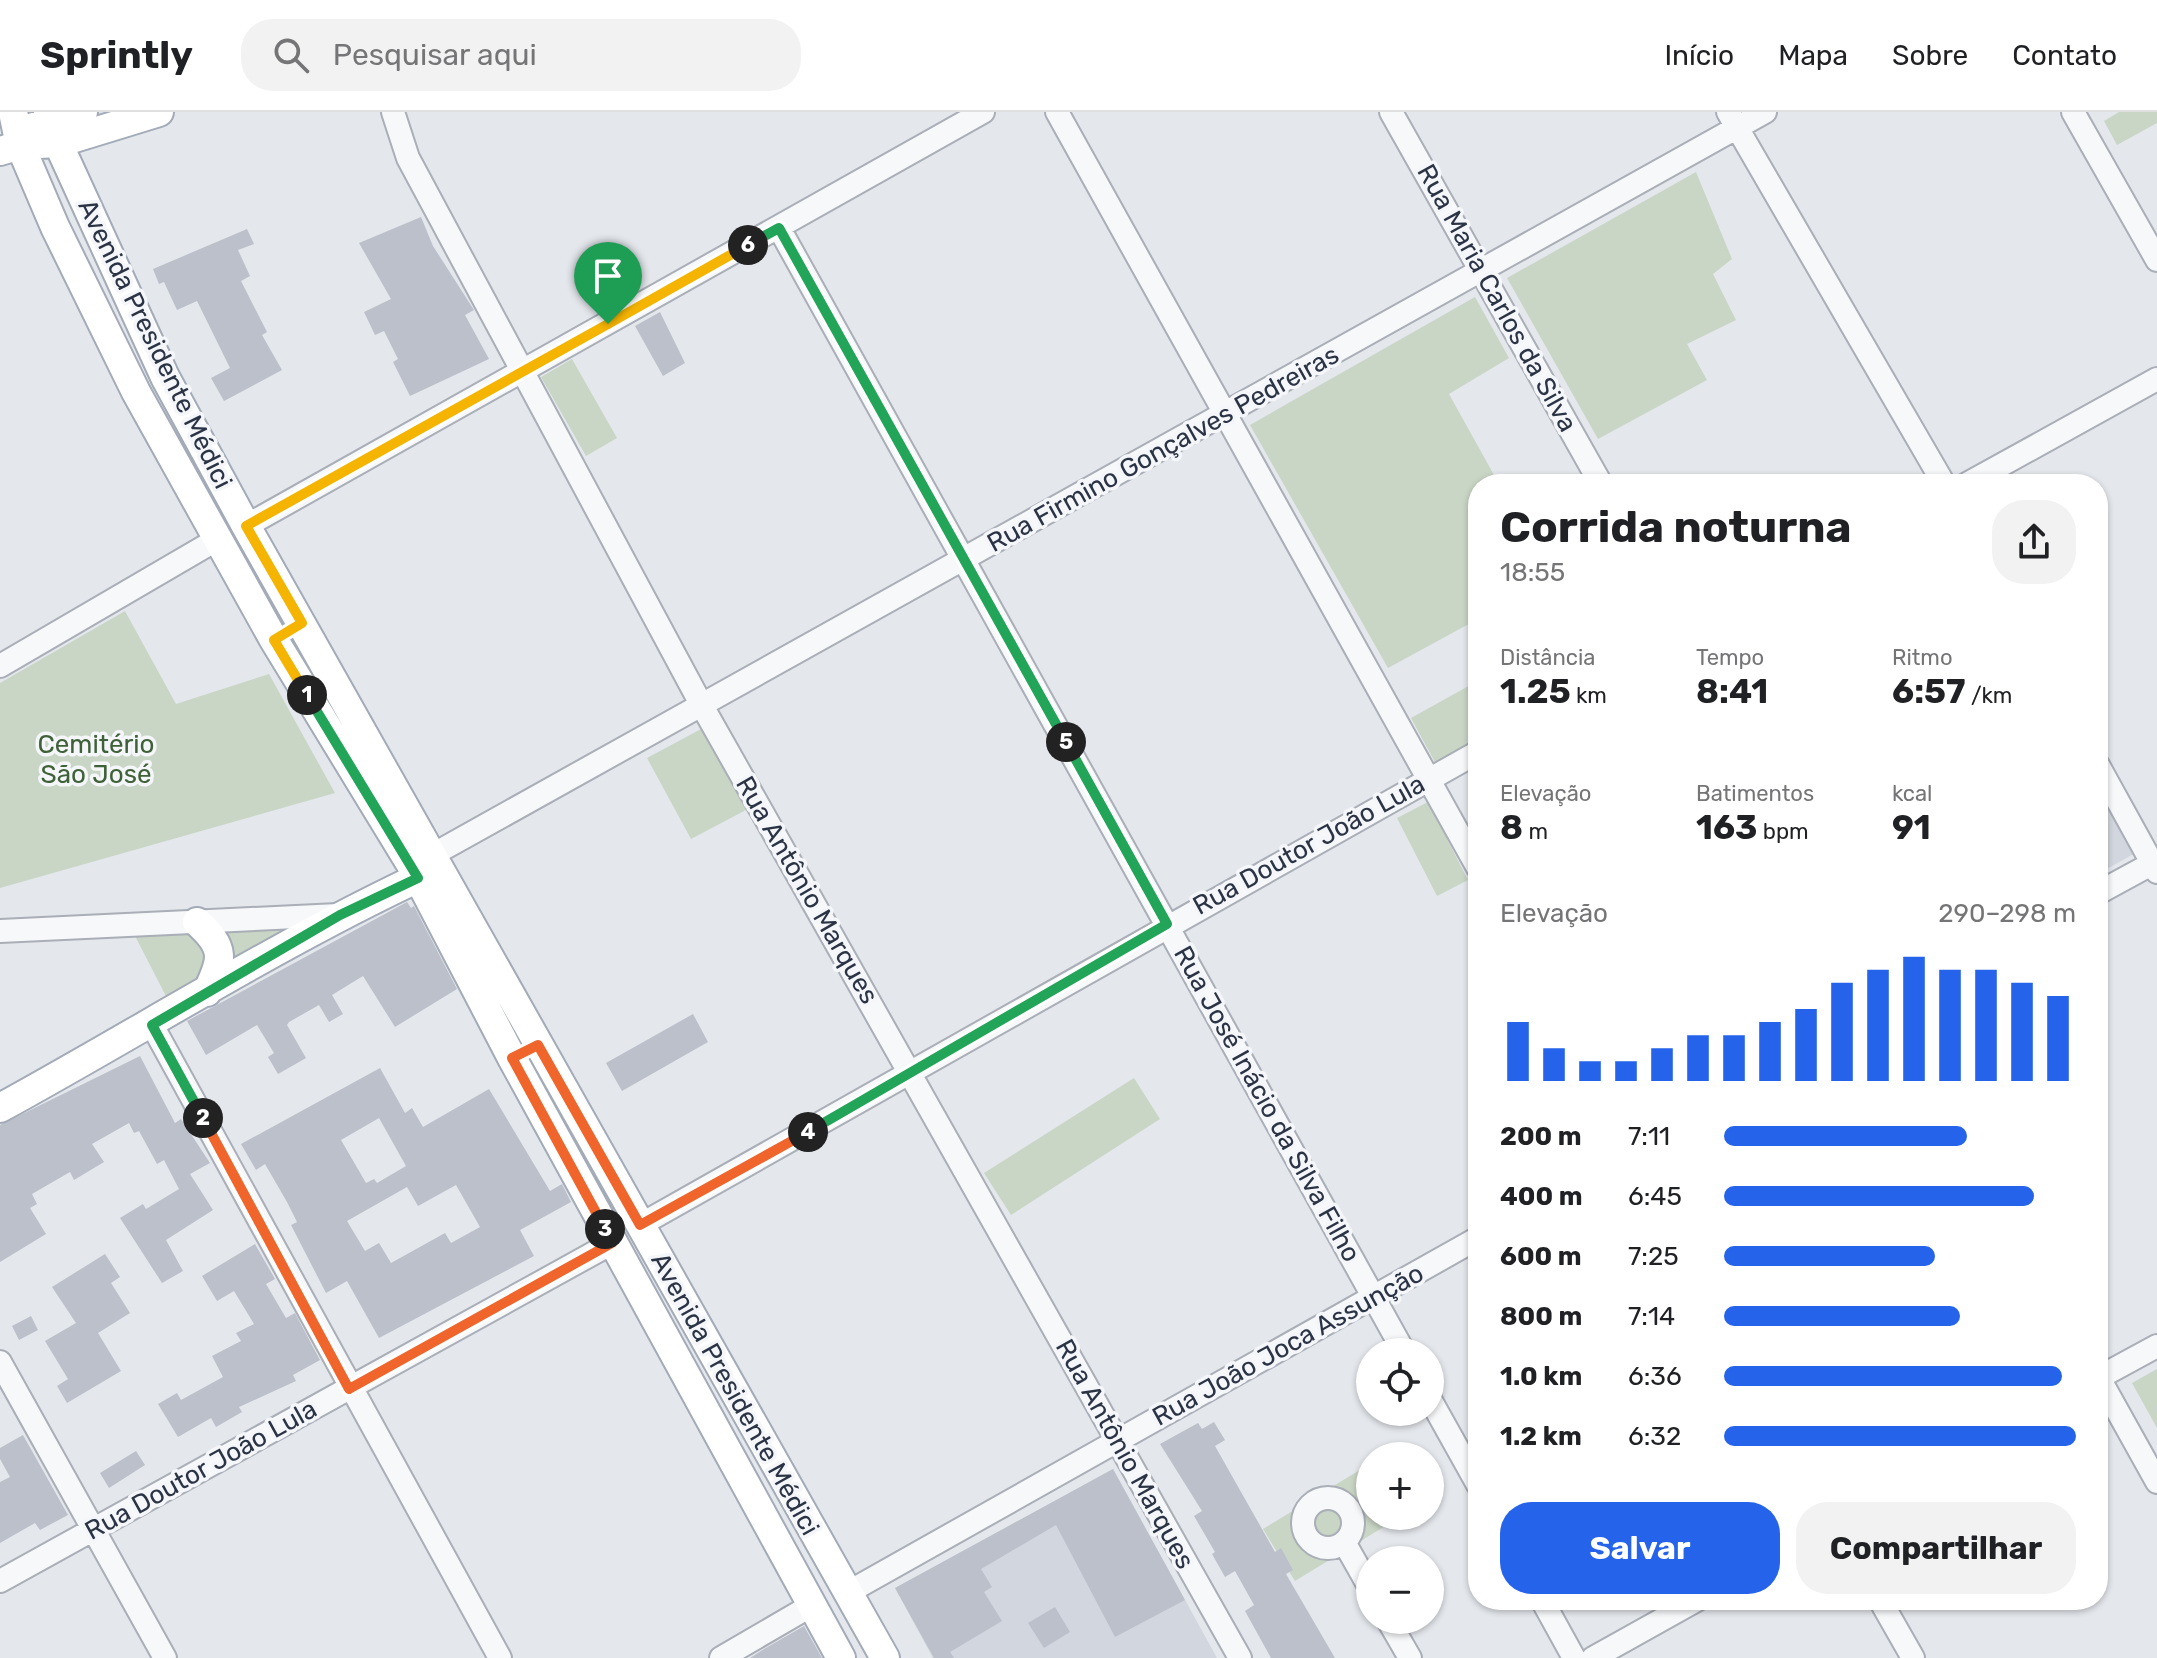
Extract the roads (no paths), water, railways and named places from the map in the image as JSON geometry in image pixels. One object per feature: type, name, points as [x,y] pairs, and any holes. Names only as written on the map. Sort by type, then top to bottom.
[{"type":"main road","points":[[52,126],[83,112]]},
{"type":"main road","points":[[13,135],[52,126],[159,112]]},
{"type":"main road","name":"Avenida Presidente Médici","points":[[52,126],[165,377],[246,526],[434,854],[538,1045],[885,1658]]},
{"type":"main road","name":"Avenida Presidente Médici","points":[[13,135],[136,392],[216,540],[418,878],[612,1243],[841,1658]]},
{"type":"main road","points":[[136,392],[165,377]]},
{"type":"main road","points":[[274,640],[302,623]]},
{"type":"main road","points":[[0,1108],[152,1025],[340,915],[418,878]]},
{"type":"main road","points":[[197,922],[217,942],[220,955],[207,992]]},
{"type":"main road","points":[[512,1058],[538,1045]]},
{"type":"street","name":"Rua Antônio Marques","points":[[393,112],[408,158],[701,704],[1240,1658]]},
{"type":"street","points":[[246,526],[983,112]]},
{"type":"street","points":[[1057,112],[1468,850]]},
{"type":"street","name":"Rua Maria Carlos da Silva","points":[[1391,112],[1484,271],[1596,474]]},
{"type":"street","name":"Rua Firmino Gonçalves Pedreiras","points":[[434,854],[1484,271],[1732,120],[1765,112]]},
{"type":"street","points":[[2073,112],[2157,260]]},
{"type":"street","points":[[1732,120],[1938,474]]},
{"type":"street","name":"Rua José Inácio da Silva Filho","points":[[779,228],[1396,1338]]},
{"type":"street","points":[[1985,474],[2157,379]]},
{"type":"street","points":[[0,666],[216,540]]},
{"type":"street","name":"Rua Doutor João Lula","points":[[640,1225],[912,1074],[1167,924],[1468,757]]},
{"type":"street","points":[[2108,783],[2155,865],[2108,888]]},
{"type":"street","points":[[0,931],[340,915]]},
{"type":"street","points":[[152,1025],[349,1389],[500,1658]]},
{"type":"street","name":"Rua Doutor João Lula","points":[[0,1581],[612,1243]]},
{"type":"street","name":"Rua João Joca Assunção","points":[[847,1593],[1468,1244]]},
{"type":"street","points":[[2108,1372],[2157,1346]]},
{"type":"street","points":[[0,1362],[165,1658]]},
{"type":"street","points":[[2108,1395],[2157,1482]]},
{"type":"street","points":[[1444,1424],[1468,1467]]},
{"type":"street","points":[[1344,1542],[1356,1563]]},
{"type":"street","points":[[721,1658],[812,1605]]},
{"type":"street","points":[[1548,1610],[1574,1658]]},
{"type":"street","points":[[1593,1658],[1679,1610]]},
{"type":"street","points":[[1886,1610],[1913,1658]]},
{"type":"street","points":[[1396,1634],[1410,1658]]},
{"type":"park label","name":"Cemitério São José","points":[[96,759]]}]
